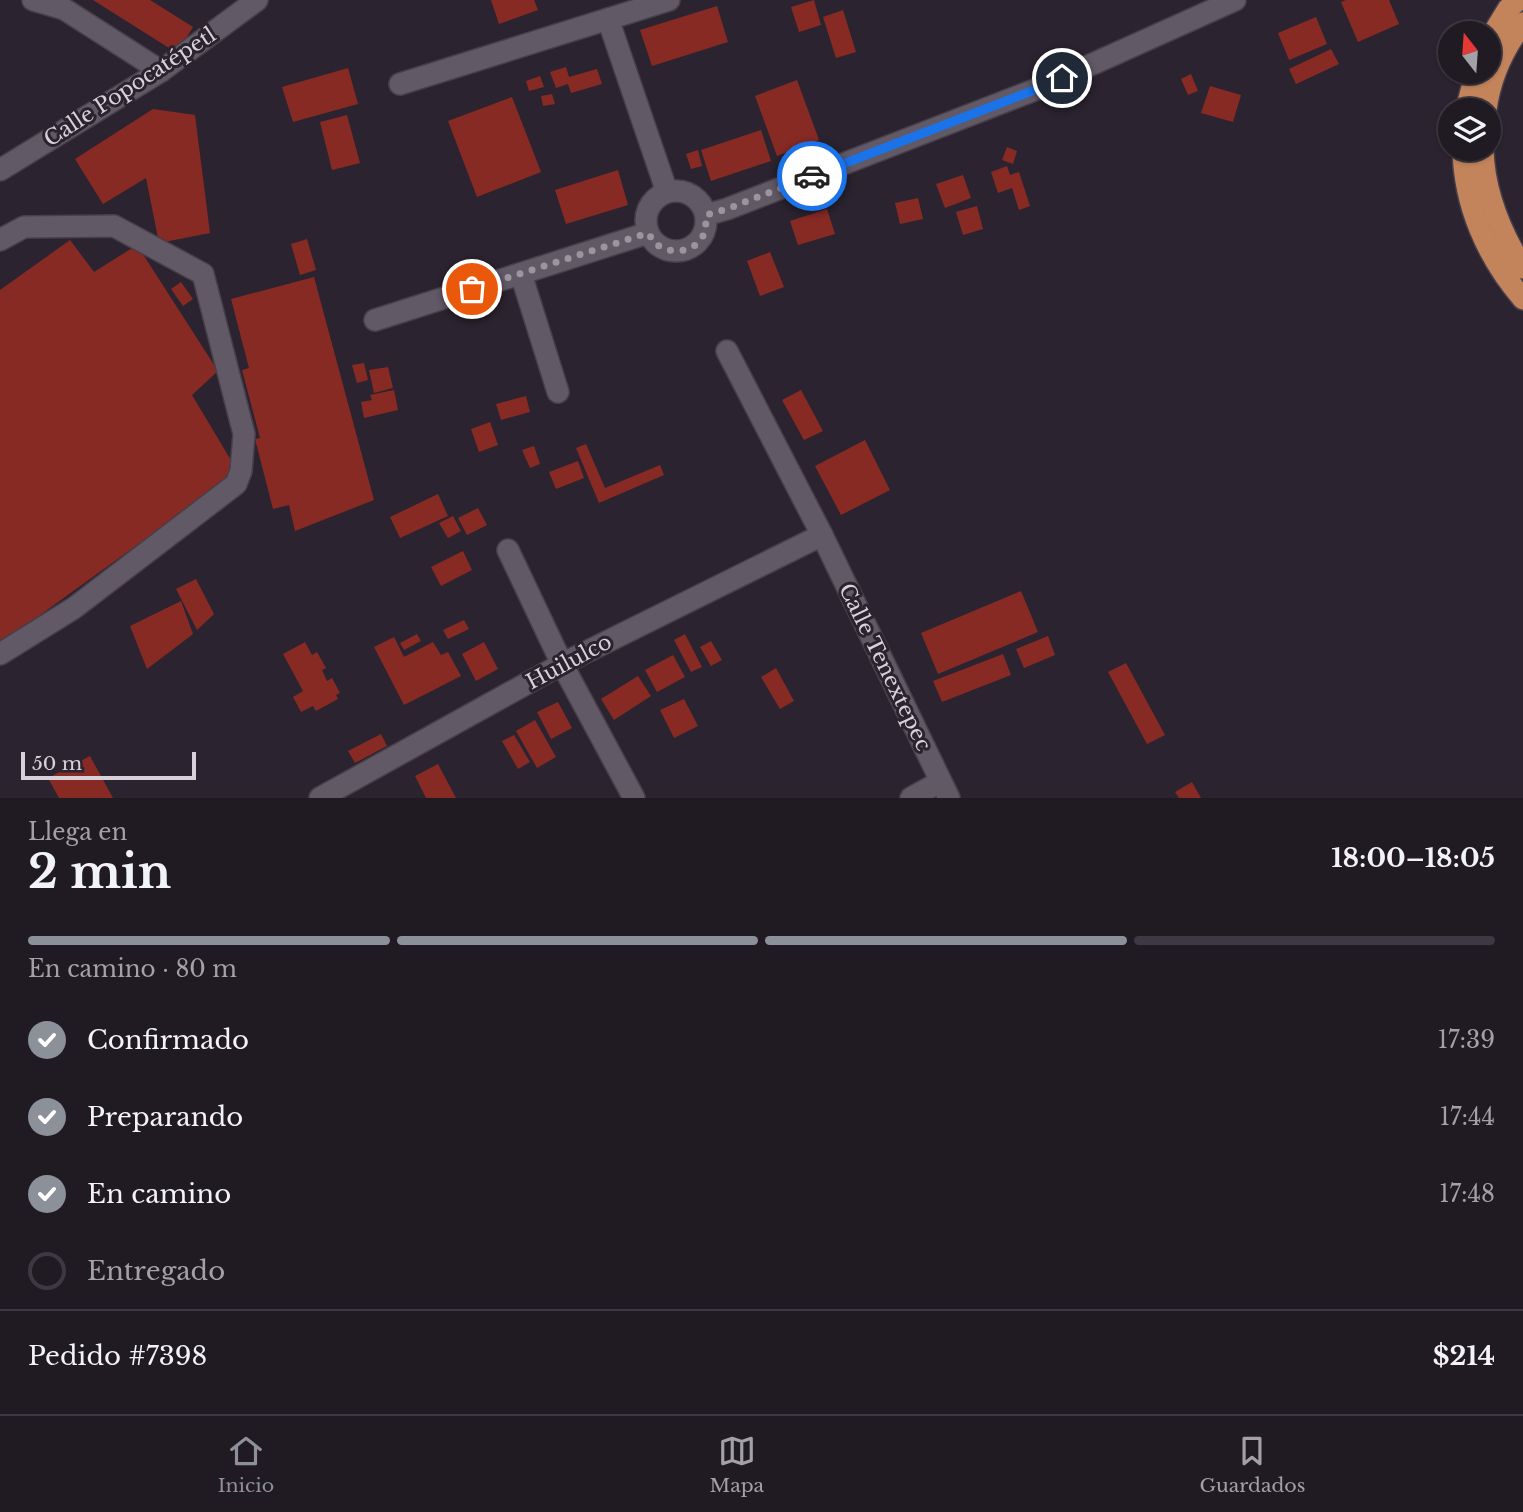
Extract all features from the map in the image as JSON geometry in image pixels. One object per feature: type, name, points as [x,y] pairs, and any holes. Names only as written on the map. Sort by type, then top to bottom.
[{"type":"highway","points":[[1501,21],[1518,0]]},
{"type":"highway","points":[[1489,98],[1504,54],[1523,23]]},
{"type":"highway","points":[[1464,161],[1465,178],[1479,228],[1497,263],[1523,299]]},
{"type":"highway","points":[[1484,161],[1492,204],[1500,226],[1523,268]]},
{"type":"street","points":[[33,0],[66,4],[161,71]]},
{"type":"street","name":"Calle Popocatépetl","points":[[0,170],[161,71],[257,0]]},
{"type":"street","points":[[400,84],[669,0]]},
{"type":"street","points":[[706,215],[752,200],[1037,89],[1235,0]]},
{"type":"street","points":[[608,19],[667,192]]},
{"type":"street","points":[[680,191],[692,195],[701,204],[706,215],[706,228],[701,239],[692,247],[679,251],[667,250],[656,244],[648,233],[646,221],[649,209],[656,199],[667,192],[680,191]]},
{"type":"street","points":[[0,240],[24,227],[114,226],[203,274],[244,434],[241,471],[236,484],[74,608],[0,654]]},
{"type":"street","points":[[375,320],[648,233]]},
{"type":"street","points":[[521,274],[558,392]]},
{"type":"street","name":"Calle Tenextepec","points":[[727,351],[822,535],[944,790]]},
{"type":"street","name":"Huilulco","points":[[320,798],[562,664],[822,535]]},
{"type":"street","points":[[508,550],[562,664],[634,798]]},
{"type":"street","points":[[911,798],[944,790]]},
{"type":"building","points":[[93,0],[150,0],[193,27],[177,53]]},
{"type":"building","points":[[491,0],[534,0],[538,10],[499,24]]},
{"type":"building","points":[[814,0],[821,25],[799,32],[791,7]]},
{"type":"building","points":[[1389,0],[1399,24],[1358,42],[1341,2]]},
{"type":"building","points":[[717,6],[728,42],[652,66],[640,30]]},
{"type":"building","points":[[843,10],[856,52],[836,58],[823,17]]},
{"type":"building","points":[[1316,17],[1327,44],[1289,60],[1278,33]]},
{"type":"building","points":[[1331,49],[1339,64],[1296,84],[1289,69]]},
{"type":"building","points":[[566,67],[569,77],[597,69],[602,84],[571,93],[568,84],[556,88],[550,72]]},
{"type":"building","points":[[348,68],[358,104],[293,122],[282,87]]},
{"type":"building","points":[[1191,74],[1198,91],[1188,95],[1181,79]]},
{"type":"building","points":[[540,76],[544,87],[529,91],[526,81]]},
{"type":"building","points":[[797,80],[819,140],[777,156],[755,96]]},
{"type":"building","points":[[1210,86],[1241,95],[1233,122],[1201,113]]},
{"type":"building","points":[[552,94],[555,104],[543,106],[541,96]]},
{"type":"building","points":[[512,97],[541,172],[477,197],[448,121]]},
{"type":"building","points":[[153,109],[195,115],[210,233],[159,243],[146,178],[103,204],[75,159]]},
{"type":"building","points":[[347,115],[360,163],[332,170],[320,122]]},
{"type":"building","points":[[761,130],[771,161],[711,181],[701,150]]},
{"type":"building","points":[[1007,147],[1017,151],[1013,164],[1002,160]]},
{"type":"building","points":[[698,150],[702,166],[691,169],[686,154]]},
{"type":"building","points":[[1007,166],[1010,175],[1019,172],[1030,206],[1019,210],[1012,188],[998,193],[991,172]]},
{"type":"building","points":[[618,170],[628,205],[566,224],[555,190]]},
{"type":"building","points":[[963,175],[971,198],[945,208],[936,184]]},
{"type":"building","points":[[918,198],[923,219],[900,224],[895,203]]},
{"type":"building","points":[[977,206],[983,229],[963,235],[956,212]]},
{"type":"building","points":[[827,209],[835,234],[798,245],[790,221]]},
{"type":"building","points":[[307,239],[316,270],[300,275],[291,244]]},
{"type":"building","points":[[70,240],[94,272],[137,245],[218,371],[192,395],[238,472],[0,644],[0,290]]},
{"type":"building","points":[[770,252],[784,287],[760,296],[747,261]]},
{"type":"building","points":[[314,277],[374,500],[295,531],[289,505],[273,509],[255,439],[260,438],[242,370],[249,368],[231,299]]},
{"type":"building","points":[[181,282],[193,299],[183,306],[171,289]]},
{"type":"building","points":[[364,363],[368,380],[357,383],[352,365]]},
{"type":"building","points":[[388,367],[393,388],[374,393],[369,370]]},
{"type":"building","points":[[394,390],[398,410],[364,418],[361,402],[372,400],[370,395]]},
{"type":"building","points":[[801,390],[823,431],[804,440],[782,400]]},
{"type":"building","points":[[526,396],[530,412],[501,420],[496,404]]},
{"type":"building","points":[[490,422],[498,445],[479,452],[471,429]]},
{"type":"building","points":[[865,440],[890,490],[841,515],[815,466]]},
{"type":"building","points":[[586,444],[605,488],[660,465],[664,475],[599,503],[576,448]]},
{"type":"building","points":[[534,446],[540,464],[530,468],[522,450]]},
{"type":"building","points":[[578,461],[584,478],[556,489],[549,472]]},
{"type":"building","points":[[438,494],[448,516],[400,538],[390,517]]},
{"type":"building","points":[[478,508],[487,525],[467,535],[458,518]]},
{"type":"building","points":[[453,516],[461,531],[448,538],[439,523]]},
{"type":"building","points":[[463,551],[472,570],[441,586],[431,567]]},
{"type":"building","points":[[196,579],[214,614],[197,630],[176,589]]},
{"type":"building","points":[[1021,591],[1038,632],[938,674],[921,633]]},
{"type":"building","points":[[181,601],[193,634],[147,669],[130,626]]},
{"type":"building","points":[[464,620],[469,629],[448,639],[443,630]]},
{"type":"building","points":[[417,634],[421,641],[404,650],[400,643]]},
{"type":"building","points":[[685,634],[702,667],[691,672],[674,640]]},
{"type":"building","points":[[1048,636],[1055,655],[1024,668],[1016,649]]},
{"type":"building","points":[[394,637],[404,657],[433,642],[441,655],[448,652],[461,676],[404,705],[374,647]]},
{"type":"building","points":[[711,641],[722,660],[711,666],[700,647]]},
{"type":"building","points":[[305,642],[312,655],[317,652],[326,668],[322,670],[327,681],[332,678],[340,693],[336,695],[338,699],[316,711],[313,706],[301,712],[293,697],[303,691],[283,654]]},
{"type":"building","points":[[484,642],[498,669],[476,681],[462,654]]},
{"type":"building","points":[[1003,654],[1011,675],[942,702],[933,681]]},
{"type":"building","points":[[673,655],[685,677],[657,692],[645,670]]},
{"type":"building","points":[[1126,663],[1165,735],[1147,744],[1108,672]]},
{"type":"building","points":[[776,668],[794,701],[780,709],[761,677]]},
{"type":"building","points":[[638,676],[651,696],[614,720],[601,699]]},
{"type":"building","points":[[684,699],[698,726],[674,738],[660,710]]},
{"type":"building","points":[[558,702],[572,728],[551,739],[537,712]]},
{"type":"building","points":[[535,720],[556,757],[537,768],[516,731]]},
{"type":"building","points":[[381,734],[387,746],[355,763],[348,751]]},
{"type":"building","points":[[514,735],[530,762],[518,769],[502,741]]},
{"type":"building","points":[[90,756],[113,798],[59,798],[48,778]]},
{"type":"building","points":[[438,764],[456,798],[426,798],[415,776]]},
{"type":"building","points":[[1192,782],[1201,798],[1179,798],[1175,792]]},
{"type":"way so far","points":[[472,289],[648,233],[656,244],[667,250],[679,251],[692,247],[701,239],[706,228],[706,215],[812,176]]},
{"type":"route","points":[[812,176],[1062,78]]}]
